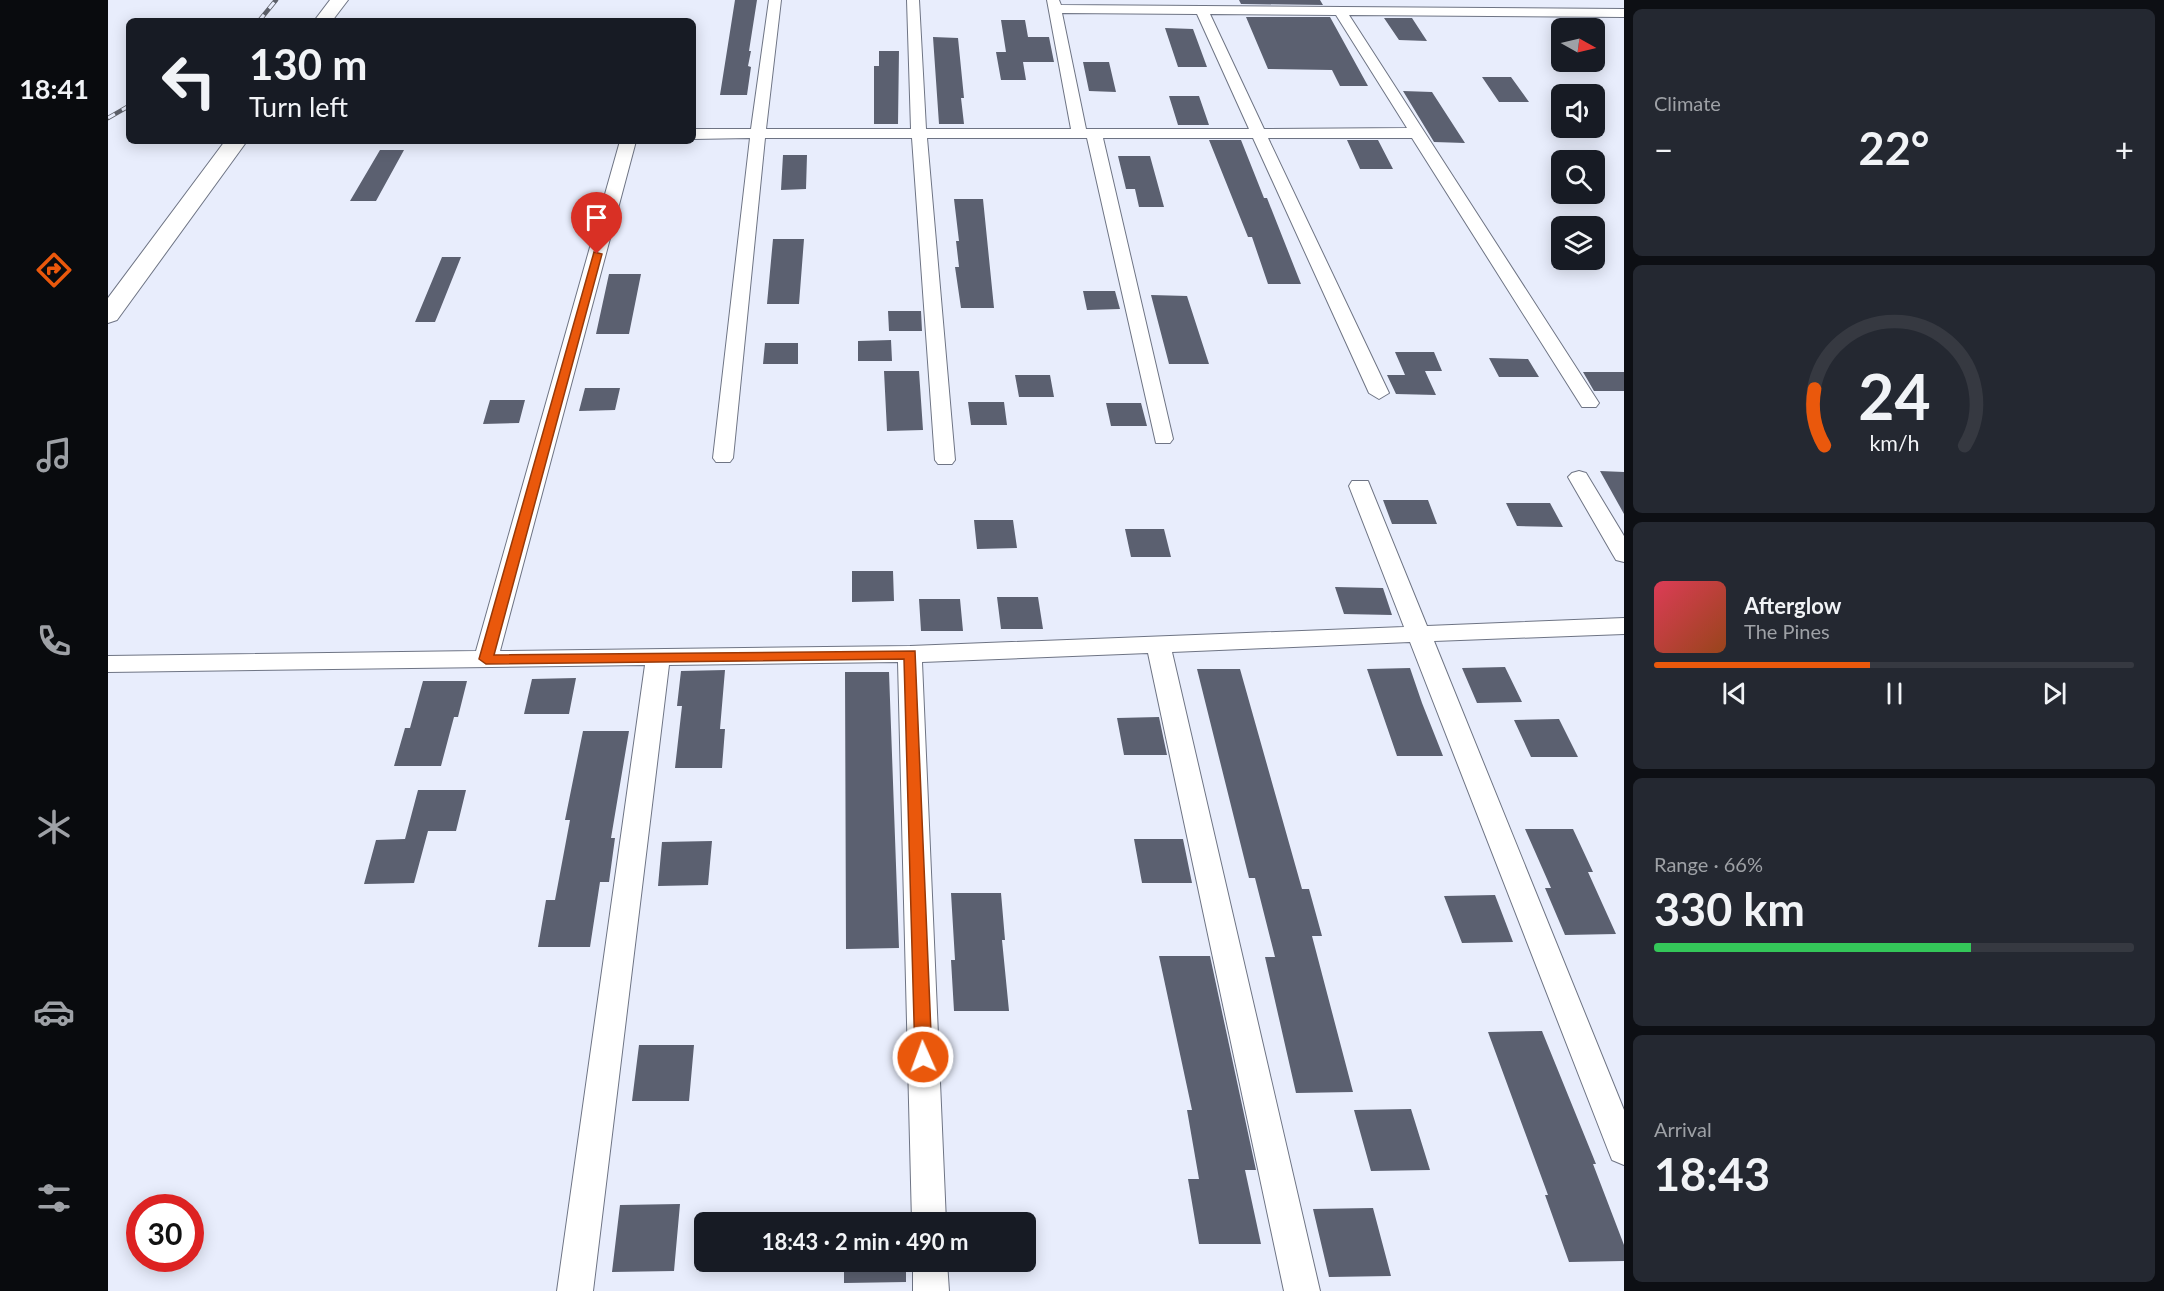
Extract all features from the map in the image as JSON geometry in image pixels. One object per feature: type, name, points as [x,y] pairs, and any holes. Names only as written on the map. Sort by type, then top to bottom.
[{"type":"main road","points":[[325,18],[339,0]]},
{"type":"main road","points":[[108,315],[234,144]]},
{"type":"street","points":[[723,458],[775,0]]},
{"type":"street","points":[[913,0],[919,133],[945,460]]},
{"type":"street","points":[[1560,0],[1571,13]]},
{"type":"street","points":[[1163,440],[1054,4],[1201,9],[1312,5],[1339,10],[1624,13]]},
{"type":"street","points":[[1201,9],[1379,393]]},
{"type":"street","points":[[1339,10],[1588,403]]},
{"type":"street","points":[[696,134],[1417,133]]},
{"type":"street","points":[[486,659],[627,144]]},
{"type":"street","points":[[1579,477],[1624,555]]},
{"type":"street","points":[[1360,486],[1624,1150]]},
{"type":"street","points":[[108,664],[910,654],[1624,626]]},
{"type":"street","points":[[1158,644],[1302,1291]]},
{"type":"street","points":[[910,654],[929,1212]]},
{"type":"street","points":[[575,1291],[658,657]]},
{"type":"street","points":[[930,1272],[931,1291]]},
{"type":"building","points":[[735,0],[757,0],[749,51],[751,51],[748,66],[751,67],[747,95],[720,95]]},
{"type":"building","points":[[1239,0],[1320,0],[1323,5],[1241,4]]},
{"type":"building","points":[[1246,17],[1330,17],[1368,86],[1340,86],[1332,70],[1268,69]]},
{"type":"building","points":[[1384,18],[1412,18],[1427,41],[1399,40]]},
{"type":"building","points":[[1001,20],[1025,20],[1028,37],[1049,37],[1054,62],[1023,62],[1026,80],[1001,80],[996,52],[1006,52]]},
{"type":"building","points":[[1165,28],[1193,29],[1207,67],[1178,67]]},
{"type":"building","points":[[933,37],[958,38],[964,98],[961,98],[964,124],[939,124]]},
{"type":"building","points":[[879,51],[899,51],[898,124],[874,124],[874,66],[879,66]]},
{"type":"building","points":[[1083,62],[1109,62],[1116,92],[1089,91]]},
{"type":"building","points":[[1482,77],[1511,77],[1529,102],[1499,102]]},
{"type":"building","points":[[1403,91],[1432,92],[1465,143],[1434,142]]},
{"type":"building","points":[[1169,96],[1199,96],[1209,125],[1178,125]]},
{"type":"building","points":[[1209,140],[1241,140],[1301,284],[1268,284],[1252,237],[1248,237]]},
{"type":"building","points":[[1347,140],[1378,140],[1393,169],[1360,169]]},
{"type":"building","points":[[380,150],[404,150],[376,201],[350,201]]},
{"type":"building","points":[[783,155],[807,155],[806,189],[781,190]]},
{"type":"building","points":[[1118,156],[1150,156],[1164,207],[1139,207],[1135,189],[1126,189]]},
{"type":"building","points":[[954,199],[983,199],[994,308],[961,308],[955,267],[959,267],[956,241],[959,241]]},
{"type":"building","points":[[773,239],[804,239],[799,304],[767,304]]},
{"type":"building","points":[[442,257],[461,257],[435,322],[415,322]]},
{"type":"building","points":[[609,274],[641,274],[629,334],[596,334]]},
{"type":"building","points":[[1083,291],[1115,291],[1120,309],[1087,310]]},
{"type":"building","points":[[1151,295],[1187,296],[1209,364],[1169,364]]},
{"type":"building","points":[[888,311],[921,311],[922,331],[889,331]]},
{"type":"building","points":[[891,340],[892,361],[858,361],[858,341]]},
{"type":"building","points":[[765,343],[798,343],[798,364],[763,364]]},
{"type":"building","points":[[1395,352],[1434,352],[1442,371],[1425,371],[1436,395],[1396,394],[1387,375],[1405,375]]},
{"type":"building","points":[[1489,358],[1528,359],[1539,377],[1499,377]]},
{"type":"building","points":[[884,371],[919,371],[923,430],[887,431]]},
{"type":"building","points":[[1583,372],[1624,372],[1624,391],[1594,391]]},
{"type":"building","points":[[1015,375],[1050,375],[1054,397],[1019,397]]},
{"type":"building","points":[[585,388],[620,388],[615,410],[579,411]]},
{"type":"building","points":[[490,400],[525,400],[519,423],[483,424]]},
{"type":"building","points":[[968,402],[1004,402],[1007,425],[971,425]]},
{"type":"building","points":[[1106,403],[1141,403],[1147,426],[1111,426]]},
{"type":"building","points":[[1600,471],[1624,472],[1624,514]]},
{"type":"building","points":[[1383,500],[1428,500],[1437,524],[1392,524]]},
{"type":"building","points":[[1506,503],[1550,503],[1563,527],[1517,526]]},
{"type":"building","points":[[974,520],[1013,520],[1017,548],[977,549]]},
{"type":"building","points":[[1125,529],[1164,529],[1171,557],[1131,557]]},
{"type":"building","points":[[852,571],[893,571],[894,601],[852,602]]},
{"type":"building","points":[[1335,587],[1383,588],[1392,615],[1344,614]]},
{"type":"building","points":[[997,597],[1038,597],[1043,629],[1001,629]]},
{"type":"building","points":[[919,599],[960,599],[963,631],[921,631]]},
{"type":"building","points":[[1505,667],[1522,702],[1477,703],[1462,668]]},
{"type":"building","points":[[1410,668],[1443,756],[1397,756],[1367,669]]},
{"type":"building","points":[[1197,669],[1240,669],[1302,889],[1309,889],[1322,936],[1312,936],[1353,1092],[1296,1093],[1265,957],[1275,957],[1255,878],[1249,878]]},
{"type":"building","points":[[725,670],[720,729],[725,729],[722,768],[675,768],[682,706],[677,706],[681,671]]},
{"type":"building","points":[[845,672],[889,672],[899,948],[846,949]]},
{"type":"building","points":[[576,678],[569,714],[524,714],[532,679]]},
{"type":"building","points":[[423,681],[467,681],[458,717],[454,717],[441,766],[394,766],[405,728],[410,728]]},
{"type":"building","points":[[1159,717],[1167,755],[1124,755],[1117,718]]},
{"type":"building","points":[[1559,719],[1578,757],[1531,757],[1514,720]]},
{"type":"building","points":[[583,731],[629,731],[611,838],[615,838],[609,882],[600,882],[590,947],[538,947],[546,900],[555,900],[570,820],[565,820]]},
{"type":"building","points":[[418,790],[466,790],[456,831],[428,831],[414,883],[364,884],[376,840],[405,839]]},
{"type":"building","points":[[1525,829],[1573,829],[1593,872],[1588,872],[1616,934],[1565,935],[1545,888],[1551,888]]},
{"type":"building","points":[[1134,839],[1183,839],[1192,883],[1142,883]]},
{"type":"building","points":[[712,841],[708,885],[658,886],[662,842]]},
{"type":"building","points":[[951,893],[1001,893],[1005,940],[1002,940],[1009,1011],[954,1011],[951,960],[955,960]]},
{"type":"building","points":[[1495,895],[1513,942],[1462,943],[1444,896]]},
{"type":"building","points":[[1159,956],[1210,956],[1256,1170],[1245,1170],[1261,1244],[1199,1244],[1188,1179],[1199,1179],[1187,1110],[1192,1110]]},
{"type":"building","points":[[1542,1031],[1596,1164],[1593,1164],[1624,1245],[1624,1261],[1569,1262],[1545,1195],[1548,1195],[1488,1032]]},
{"type":"building","points":[[639,1045],[694,1045],[689,1101],[632,1101]]},
{"type":"building","points":[[1411,1109],[1430,1170],[1371,1171],[1354,1110]]},
{"type":"building","points":[[680,1204],[674,1271],[612,1272],[620,1205]]},
{"type":"building","points":[[1373,1208],[1391,1276],[1329,1277],[1313,1209]]},
{"type":"building","points":[[844,1272],[906,1272],[906,1282],[844,1283]]},
{"type":"railway","points":[[261,18],[276,0]]},
{"type":"railway","points":[[108,118],[126,108]]},
{"type":"route","points":[[597,254],[486,659],[910,654],[923,1057]]}]
